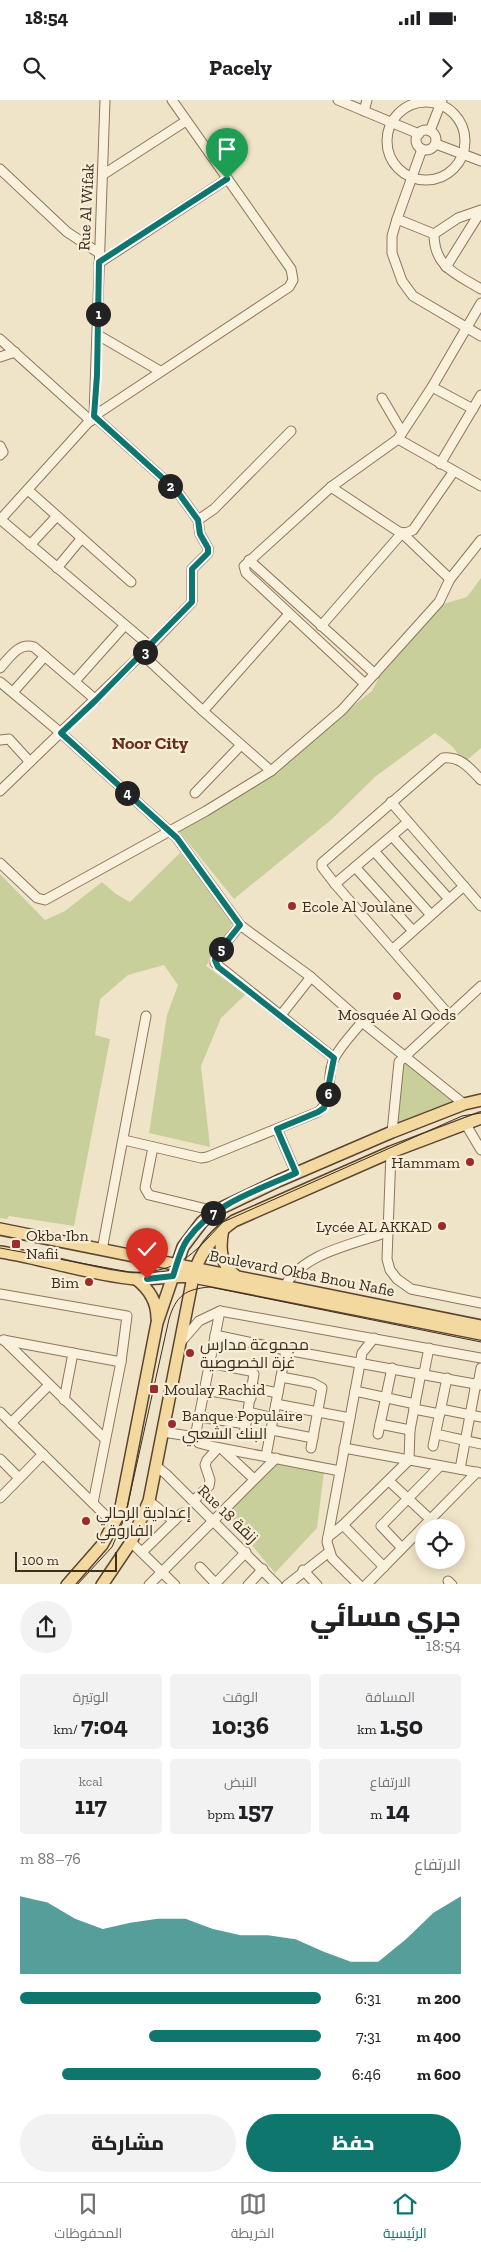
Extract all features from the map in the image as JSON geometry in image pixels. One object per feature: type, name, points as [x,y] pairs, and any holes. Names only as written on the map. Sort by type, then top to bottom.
[{"type":"main road","points":[[159,1261],[173,1257],[183,1248],[202,1222],[215,1211],[296,1173],[392,1132],[464,1104],[481,1100]]},
{"type":"main road","points":[[102,1584],[131,1542],[149,1501],[185,1315],[194,1273],[200,1256],[223,1229],[234,1221],[391,1152],[481,1118]]},
{"type":"main road","name":"Boulevard Okba Bnou Nafie","points":[[0,1229],[177,1264],[194,1273],[481,1334]]},
{"type":"main road","points":[[223,1229],[220,1249],[222,1257],[225,1265],[238,1278]]},
{"type":"main road","points":[[157,1323],[183,1248]]},
{"type":"main road","name":"Boulevard Okba Bnou Nafie","points":[[0,1252],[136,1279],[194,1273],[238,1278],[481,1326]]},
{"type":"main road","points":[[67,1584],[102,1545],[120,1512],[158,1315],[153,1298],[136,1279]]},
{"type":"street","name":"Rue Al Wifak","points":[[92,419],[98,335],[99,258],[106,100]]},
{"type":"street","points":[[150,646],[0,520],[92,419],[160,371],[289,287],[294,280],[291,269],[172,100]]},
{"type":"street","points":[[338,100],[419,134]]},
{"type":"street","points":[[364,111],[366,100]]},
{"type":"street","points":[[418,102],[441,102],[462,125],[466,134],[464,155],[455,168],[443,177],[433,180],[412,178],[394,165],[389,155],[387,138],[392,122],[398,113],[418,102]]},
{"type":"street","points":[[430,131],[441,102]]},
{"type":"street","points":[[104,174],[186,121]]},
{"type":"street","points":[[426,130],[430,131],[434,134],[436,144],[428,150],[422,149],[417,143],[419,134],[426,130]]},
{"type":"street","points":[[436,144],[481,161]]},
{"type":"street","points":[[422,149],[397,219],[391,244],[392,253],[407,289],[420,301],[481,336]]},
{"type":"street","points":[[0,169],[67,232],[99,258],[227,179]]},
{"type":"street","points":[[434,234],[458,218],[481,210]]},
{"type":"street","points":[[446,268],[481,210]]},
{"type":"street","points":[[397,219],[434,234]]},
{"type":"street","points":[[434,234],[436,253],[446,268],[481,289]]},
{"type":"street","points":[[365,684],[246,573],[244,566],[331,487],[400,436],[432,387],[481,303]]},
{"type":"street","points":[[98,335],[160,371]]},
{"type":"street","points":[[0,339],[177,491],[198,520],[200,534],[208,548],[208,553],[192,569],[192,602],[96,700],[0,791]]},
{"type":"street","points":[[0,357],[15,352]]},
{"type":"street","points":[[432,387],[473,409]]},
{"type":"street","points":[[440,464],[481,395]]},
{"type":"street","points":[[382,398],[400,436],[440,464],[478,484],[481,474]]},
{"type":"street","points":[[198,520],[214,509],[291,431]]},
{"type":"street","points":[[0,446],[3,452],[0,455]]},
{"type":"street","points":[[321,626],[402,533],[413,530],[454,471]]},
{"type":"street","points":[[331,487],[402,533],[450,579]]},
{"type":"street","points":[[28,490],[131,582]]},
{"type":"street","points":[[30,545],[56,516]]},
{"type":"street","points":[[57,568],[81,539]]},
{"type":"street","points":[[0,863],[37,898],[45,900],[170,831],[271,771],[342,710],[439,602],[450,579],[481,540]]},
{"type":"street","points":[[249,560],[374,674]]},
{"type":"street","points":[[202,711],[289,614]]},
{"type":"street","points":[[75,681],[126,626]]},
{"type":"street","points":[[0,668],[16,650],[25,645],[34,647],[96,700]]},
{"type":"street","points":[[142,654],[202,711],[271,771]]},
{"type":"street","points":[[14,692],[46,656]]},
{"type":"street","points":[[0,682],[61,733],[170,831],[188,852],[240,925],[311,977],[362,1022],[464,1104]]},
{"type":"street","points":[[0,740],[9,739],[30,762]]},
{"type":"street","points":[[195,794],[241,744]]},
{"type":"street","points":[[449,1015],[322,867],[323,861],[443,758],[455,758],[473,771],[481,780]]},
{"type":"street","points":[[473,771],[481,764]]},
{"type":"street","points":[[391,802],[481,906]]},
{"type":"street","points":[[335,884],[408,822]]},
{"type":"street","points":[[392,836],[449,899]]},
{"type":"street","points":[[374,851],[431,915]]},
{"type":"street","points":[[356,867],[413,931]]},
{"type":"street","points":[[394,949],[464,886]]},
{"type":"street","points":[[240,925],[217,954],[215,963],[334,1058]]},
{"type":"street","points":[[281,1015],[311,977]]},
{"type":"street","points":[[392,1132],[398,1067],[403,1056],[481,986]]},
{"type":"street","points":[[102,1250],[146,1016]]},
{"type":"street","points":[[124,1140],[201,1158],[318,1112],[324,1108],[334,1058],[362,1022]]},
{"type":"street","points":[[465,1123],[481,1150]]},
{"type":"street","points":[[277,1129],[296,1173]]},
{"type":"street","points":[[153,1147],[145,1188],[149,1195],[215,1211]]},
{"type":"street","points":[[391,1152],[386,1253],[388,1265],[393,1275],[401,1283],[417,1291],[481,1303]]},
{"type":"street","points":[[284,1287],[296,1270],[310,1260],[387,1232]]},
{"type":"street","points":[[0,1294],[127,1316],[121,1362],[93,1503]]},
{"type":"street","points":[[194,1435],[220,1311]]},
{"type":"street","points":[[179,1344],[199,1321],[220,1311],[481,1358]]},
{"type":"street","points":[[185,1315],[189,1319],[199,1321]]},
{"type":"street","points":[[354,1334],[362,1352]]},
{"type":"street","points":[[215,1335],[286,1350],[478,1384]]},
{"type":"street","points":[[359,1584],[336,1563],[329,1552],[328,1536],[362,1352],[374,1338]]},
{"type":"street","points":[[2,1340],[121,1362]]},
{"type":"street","points":[[2,1340],[106,1439]]},
{"type":"street","points":[[328,1536],[344,1525],[409,1460],[410,1430],[414,1406],[429,1348]]},
{"type":"street","points":[[148,1584],[254,1479],[271,1457],[272,1430],[286,1350]]},
{"type":"street","points":[[64,1400],[73,1353]]},
{"type":"street","points":[[209,1363],[253,1373],[255,1377],[244,1434]]},
{"type":"street","points":[[378,1434],[392,1368]]},
{"type":"street","points":[[460,1469],[469,1414],[481,1368]]},
{"type":"street","points":[[281,1377],[319,1385],[323,1391],[311,1448]]},
{"type":"street","points":[[433,1446],[447,1378]]},
{"type":"street","points":[[11,1423],[49,1385]]},
{"type":"street","points":[[253,1388],[278,1393]]},
{"type":"street","points":[[204,1390],[251,1398]]},
{"type":"street","points":[[355,1390],[414,1406],[481,1416]]},
{"type":"street","points":[[276,1404],[350,1418]]},
{"type":"street","points":[[0,1412],[114,1524]]},
{"type":"street","points":[[248,1412],[274,1418]]},
{"type":"street","points":[[199,1417],[246,1424]]},
{"type":"street","points":[[380,1424],[410,1430]]},
{"type":"street","points":[[272,1430],[313,1438]]},
{"type":"street","points":[[162,1432],[194,1435]]},
{"type":"street","points":[[436,1434],[481,1444]]},
{"type":"street","points":[[194,1435],[199,1442],[220,1449],[340,1471]]},
{"type":"street","points":[[344,1448],[479,1472]]},
{"type":"street","points":[[220,1449],[254,1479]]},
{"type":"street","points":[[193,1500],[209,1486],[210,1480],[205,1465],[207,1460],[220,1449]]},
{"type":"street","points":[[0,1498],[43,1454]]},
{"type":"street","points":[[0,1459],[19,1478]]},
{"type":"street","name":"Rue 18 زنقة","points":[[156,1466],[213,1519],[277,1584]]},
{"type":"street","points":[[402,1548],[381,1526],[440,1466]]},
{"type":"street","points":[[431,1519],[479,1472]]},
{"type":"street","points":[[389,1481],[429,1519]]},
{"type":"street","points":[[149,1501],[174,1521]]},
{"type":"street","points":[[142,1552],[182,1513]]},
{"type":"street","points":[[344,1525],[384,1567]]},
{"type":"street","points":[[366,1584],[415,1535]]},
{"type":"street","points":[[131,1542],[175,1584]]},
{"type":"street","points":[[200,1567],[216,1584],[246,1552]]},
{"type":"street","points":[[287,1584],[329,1552]]},
{"type":"street","points":[[248,1584],[263,1570]]},
{"type":"street","points":[[303,1570],[317,1584]]},
{"type":"green space","points":[[481,578],[481,748],[464,763],[453,747],[435,733],[376,776],[331,820],[234,899],[178,830],[269,773],[372,691],[379,677],[443,604],[467,597]]},
{"type":"green space","points":[[180,853],[234,921],[206,966],[246,994],[221,1018],[201,1066],[210,1147],[149,1133],[167,1015],[178,985],[164,965],[128,975],[100,999],[95,1035],[110,1039],[74,1226],[9,1216],[7,1219],[0,1218],[0,874],[45,920],[65,911],[102,882],[116,894],[130,902]]},
{"type":"green space","points":[[401,1058],[461,1105],[396,1128]]},
{"type":"green space","points":[[278,1462],[324,1472],[317,1528],[275,1573],[225,1513]]},
{"type":"tram line","points":[[0,1248],[129,1272],[160,1270],[172,1266],[193,1253],[223,1222],[462,1116],[481,1113]]},
{"type":"tram line","points":[[78,1584],[112,1547],[125,1517],[169,1319],[178,1299],[183,1295],[194,1290],[210,1287],[481,1342]]},
{"type":"place","name":"Ecole Al Joulane","points":[[292,906]]},
{"type":"place","name":"Mosquée Al Qods","points":[[397,996]]},
{"type":"place","name":"Hammam","points":[[470,1162]]},
{"type":"place","name":"Lycée AL AKKAD","points":[[442,1226]]},
{"type":"place","name":"Okba Ibn Nafii","points":[[16,1244]]},
{"type":"place","name":"Bim","points":[[89,1282]]},
{"type":"place","name":"مجموعة مدارس غزة الخصوصية","points":[[190,1353]]},
{"type":"place","name":"Moulay Rachid","points":[[154,1389]]},
{"type":"place","name":"Banque Populaire البنك الشعبي","points":[[172,1424]]},
{"type":"place","name":"إعدادية الرحالي الفاروقي","points":[[86,1521]]},
{"type":"district","name":"Noor City","points":[[150,743]]},
{"type":"route","points":[[147,1279],[173,1276],[187,1240],[202,1222],[215,1211],[296,1173],[277,1129],[324,1108],[334,1058],[218,967],[215,963],[217,954],[240,925],[177,838],[61,733],[192,602],[194,589],[191,575],[192,569],[208,553],[208,548],[200,534],[198,520],[177,491],[94,416],[97,375],[99,262],[227,179]]}]
